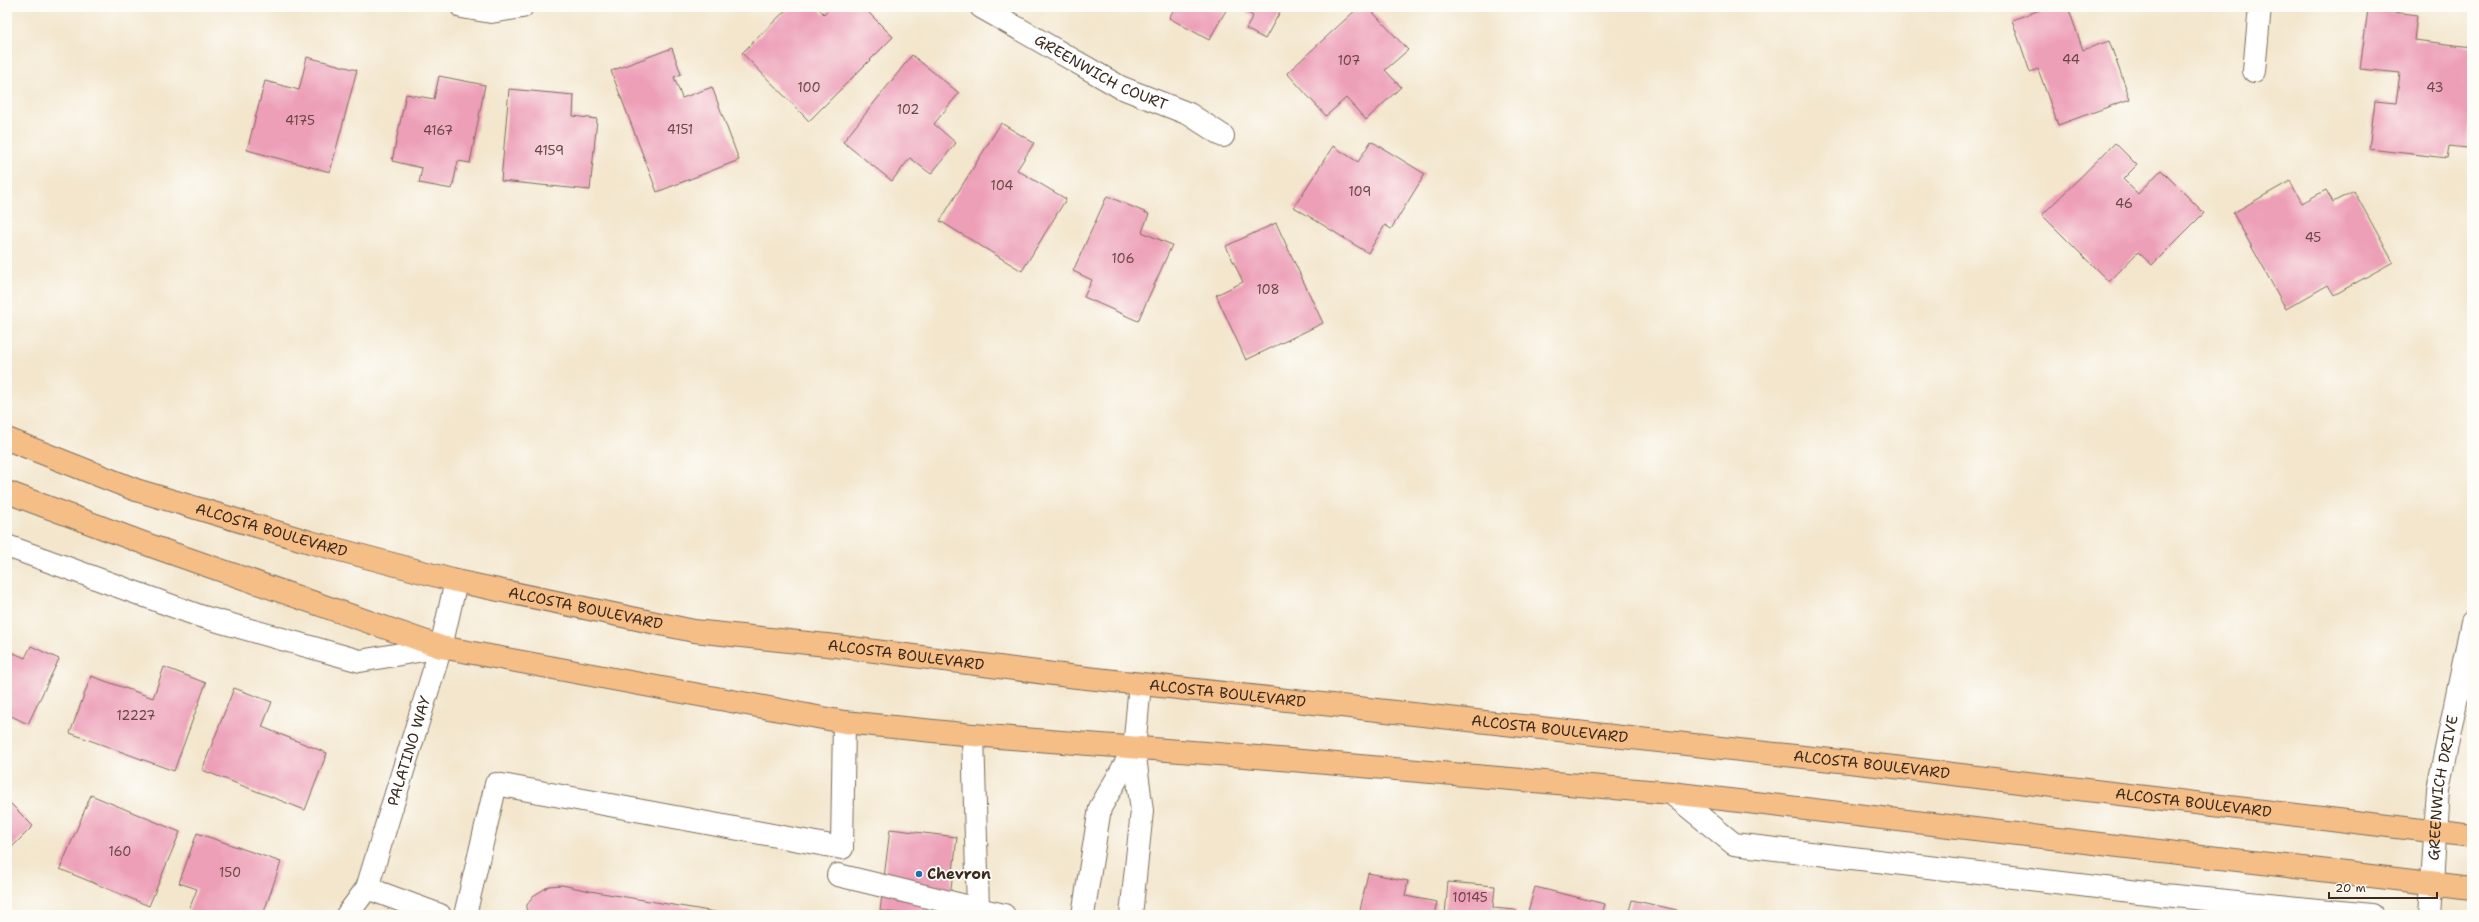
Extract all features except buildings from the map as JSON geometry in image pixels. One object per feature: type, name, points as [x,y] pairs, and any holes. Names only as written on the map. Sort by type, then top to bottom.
[{"type":"main road","name":"ALCOSTA BOULEVARD","points":[[7,439],[136,490],[310,542],[456,581],[694,631],[1140,684],[1910,769],[2435,833],[2472,836]]},
{"type":"main road","points":[[7,492],[157,548],[441,647],[844,722],[973,736],[1257,757],[1671,793],[2472,888]]},
{"type":"street","points":[[462,7],[492,12],[522,7]]},
{"type":"street","name":"GREENWICH COURT","points":[[981,7],[1120,87],[1189,114],[1223,136]]},
{"type":"street","points":[[2254,71],[2260,7]]},
{"type":"street","points":[[7,546],[200,616],[360,661],[441,647]]},
{"type":"street","name":"PALATINO WAY","points":[[347,915],[367,888],[441,647],[456,581]]},
{"type":"street","name":"GREENWICH DRIVE","points":[[2430,915],[2438,789],[2472,622]]},
{"type":"street","points":[[1131,915],[1142,811],[1134,749],[1140,684]]},
{"type":"street","points":[[465,915],[496,784],[842,848],[844,722]]},
{"type":"street","points":[[973,736],[978,909]]},
{"type":"street","points":[[1084,915],[1100,808],[1134,749]]},
{"type":"street","points":[[1671,793],[1734,844],[2164,895],[2372,915]]},
{"type":"street","points":[[838,874],[1004,915]]},
{"type":"street","points":[[367,888],[440,915]]},
{"type":"place","name":"Chevron","points":[[919,874]]}]
